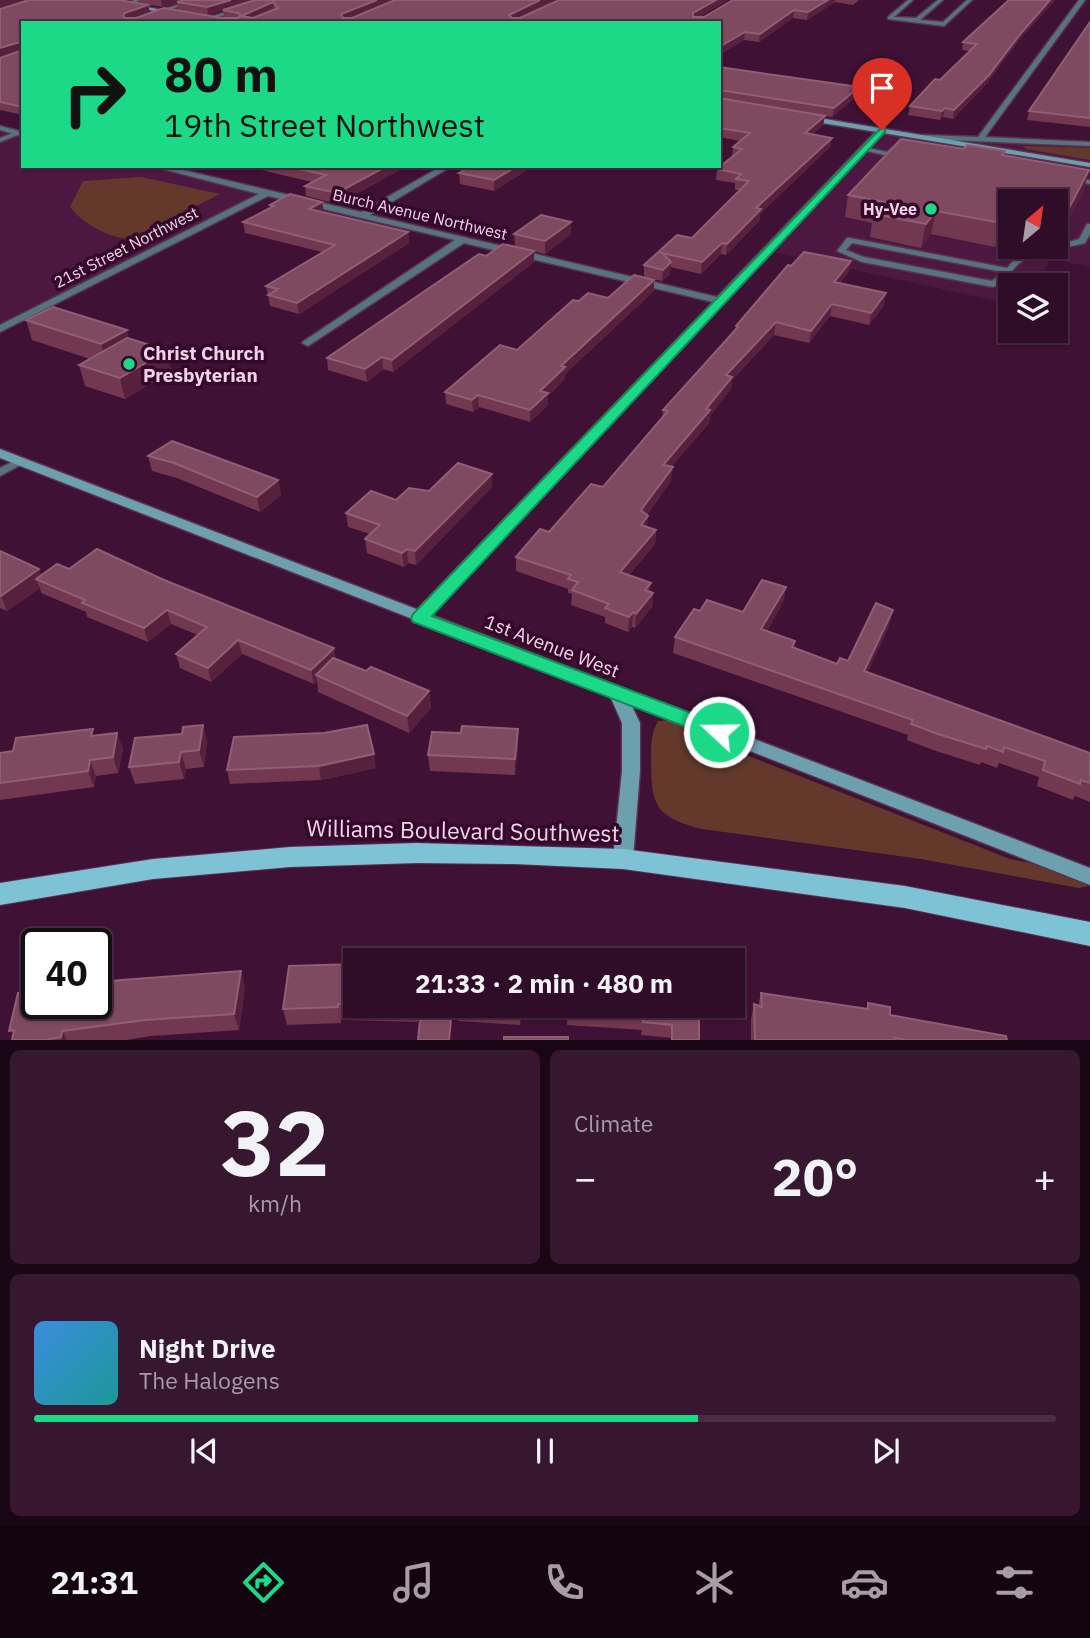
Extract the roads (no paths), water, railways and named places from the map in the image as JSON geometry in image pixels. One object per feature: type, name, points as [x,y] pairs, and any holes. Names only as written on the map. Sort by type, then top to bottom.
[{"type":"main road","name":"Williams Boulevard Southwest","points":[[0,894],[153,869],[290,857],[445,853],[623,859],[905,897],[1090,934]]},
{"type":"street","points":[[98,0],[188,15]]},
{"type":"street","points":[[980,139],[1082,0]]},
{"type":"street","points":[[148,17],[165,11]]},
{"type":"street","points":[[199,17],[223,21]]},
{"type":"street","points":[[801,117],[1090,165]]},
{"type":"street","points":[[0,128],[19,132]]},
{"type":"street","points":[[419,618],[882,130]]},
{"type":"street","points":[[926,137],[1090,144]]},
{"type":"street","name":"Burch Avenue Northwest","points":[[162,168],[720,302]]},
{"type":"street","points":[[181,173],[192,168]]},
{"type":"street","points":[[361,216],[445,168]]},
{"type":"street","name":"21st Street Northwest","points":[[0,328],[267,193]]},
{"type":"street","points":[[308,343],[462,240]]},
{"type":"street","name":"1st Avenue West","points":[[0,453],[419,618],[847,780],[1090,877]]},
{"type":"street","points":[[617,693],[631,723],[631,771],[623,859]]},
{"type":"lane","points":[[128,5],[138,0]]},
{"type":"lane","points":[[165,11],[198,0]]},
{"type":"lane","points":[[210,18],[269,0]]},
{"type":"lane","points":[[911,0],[890,18],[944,24],[970,0]]},
{"type":"lane","points":[[914,21],[941,0]]},
{"type":"lane","points":[[0,140],[19,132]]},
{"type":"lane","points":[[864,149],[890,154],[894,149],[905,154]]},
{"type":"lane","points":[[1063,178],[1090,182]]},
{"type":"lane","points":[[1068,245],[1082,242],[1090,226]]},
{"type":"lane","points":[[1010,271],[850,240],[841,251],[862,260],[975,283],[993,284],[1003,280],[1010,271],[1019,259]]},
{"type":"lane","points":[[0,473],[20,461]]},
{"type":"place","name":"Hy-Vee","points":[[931,209]]},
{"type":"place","name":"Christ Church Presbyterian","points":[[129,364]]}]
